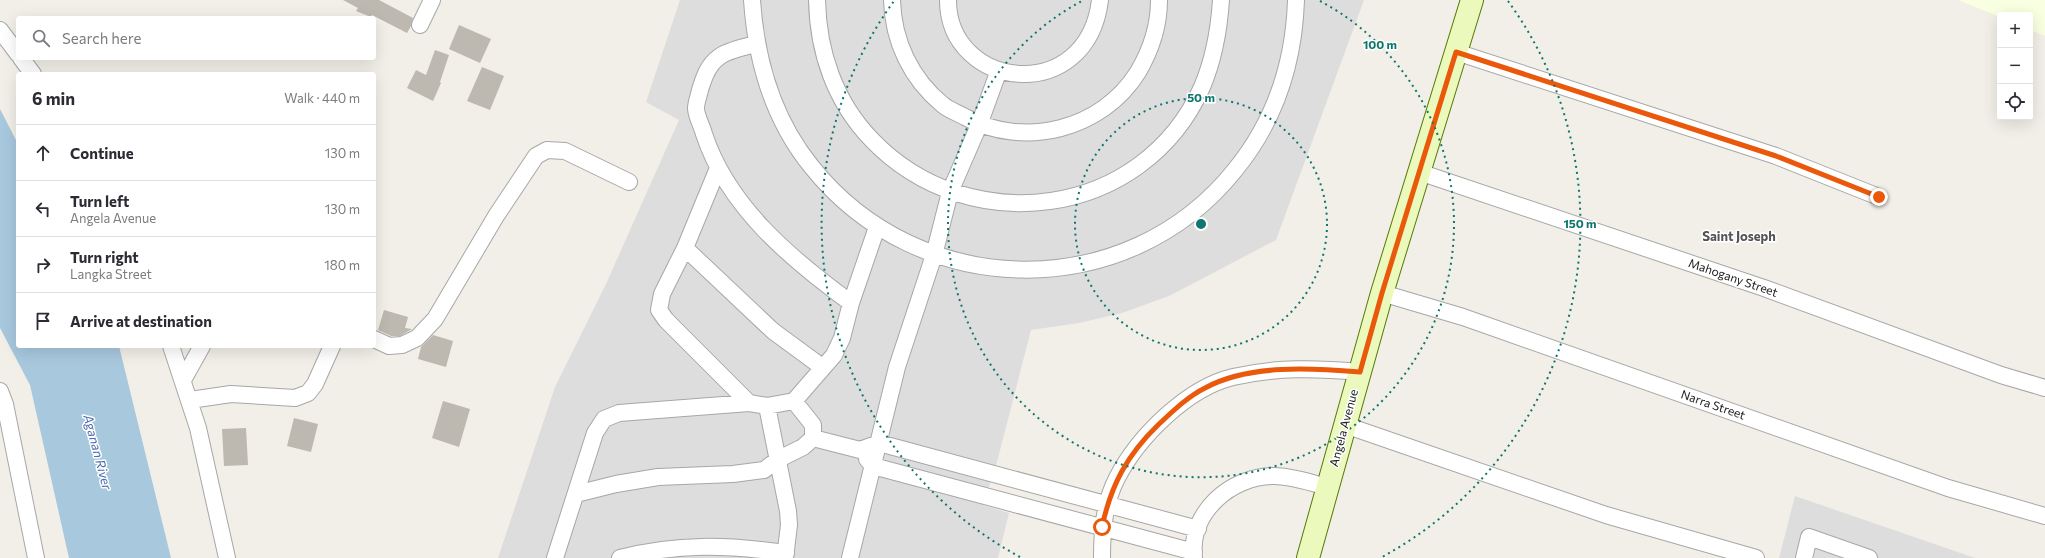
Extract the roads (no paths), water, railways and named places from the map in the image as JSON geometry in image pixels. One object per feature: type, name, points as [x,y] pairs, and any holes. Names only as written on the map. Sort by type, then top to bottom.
[{"type":"main road","name":"Angela Avenue","points":[[1308,558],[1382,293],[1472,0]]},
{"type":"street","points":[[420,24],[432,0]]},
{"type":"street","points":[[752,0],[756,44],[768,87],[786,129],[811,166],[826,183],[842,199],[877,227],[905,243],[934,255],[968,265],[1003,270],[1038,270],[1059,268],[1107,258],[1140,245],[1171,228],[1199,207],[1225,183],[1247,155],[1265,125],[1280,93],[1290,59],[1295,24],[1296,0]]},
{"type":"street","points":[[817,0],[817,24],[825,61],[839,96],[860,127],[886,154],[916,176],[950,192],[979,200],[1009,204],[1038,204],[1068,198],[1096,189],[1123,176],[1141,163],[1168,138],[1187,114],[1201,88],[1212,60],[1218,31],[1220,0]]},
{"type":"street","points":[[892,0],[892,20],[902,53],[920,82],[944,106],[979,125],[997,130],[1022,134],[1048,132],[1072,125],[1095,114],[1115,99],[1132,80],[1146,59],[1155,35],[1159,0]]},
{"type":"street","points":[[948,0],[953,26],[962,44],[976,58],[999,70],[1011,74],[1030,74],[1049,71],[1066,62],[1080,50],[1092,35],[1098,17],[1100,0]]},
{"type":"street","points":[[0,30],[16,51]]},
{"type":"street","points":[[756,44],[720,56],[710,65],[703,81],[696,108],[708,146],[718,168],[740,201],[772,239],[808,272],[851,303]]},
{"type":"street","points":[[1456,52],[1776,156],[1879,197]]},
{"type":"street","points":[[22,60],[32,72]]},
{"type":"street","points":[[850,558],[897,367],[934,255],[950,192],[979,125],[999,70]]},
{"type":"street","points":[[376,340],[389,346],[402,345],[417,338],[435,319],[496,216],[536,156],[547,150],[565,151],[629,182]]},
{"type":"street","points":[[718,168],[685,248],[662,294],[659,310],[666,320],[749,403]]},
{"type":"street","name":"Mahogany Street","points":[[1419,172],[1756,285],[2001,375],[2045,388]]},
{"type":"street","points":[[555,558],[595,433],[604,419],[619,413],[749,403],[767,406],[794,401],[822,367],[834,356],[842,338],[851,303],[877,227]]},
{"type":"street","points":[[685,248],[773,331],[822,367]]},
{"type":"street","name":"Narra Street","points":[[1382,293],[1463,317],[1948,488],[2045,516]]},
{"type":"street","points":[[172,348],[198,428],[227,558]]},
{"type":"street","points":[[183,380],[201,348]]},
{"type":"street","points":[[190,400],[231,394],[295,398],[308,393],[315,384],[331,348]]},
{"type":"street","points":[[1102,558],[1102,527],[1116,479],[1147,436],[1178,406],[1205,387],[1232,377],[1275,369],[1310,368],[1360,372]]},
{"type":"street","points":[[0,391],[5,404],[36,558]]},
{"type":"street","points":[[576,494],[616,484],[658,477],[733,474],[764,470],[777,460],[803,447],[813,438],[813,425],[794,401]]},
{"type":"street","points":[[620,558],[640,553],[688,547],[738,546],[785,555],[789,525],[788,511],[767,406]]},
{"type":"street","points":[[1345,425],[1606,515],[1756,558]]},
{"type":"street","points":[[813,438],[860,450],[879,443],[1198,528]]},
{"type":"street","points":[[860,450],[873,466],[1102,527],[1194,555],[1198,528],[1207,510],[1220,495],[1236,484],[1255,477],[1276,476],[1328,488]]},
{"type":"street","points":[[1804,558],[1809,537],[1869,558]]},
{"type":"water","name":"Aganan River","points":[[0,109],[16,140],[16,348],[119,348],[171,558],[69,558],[30,385],[0,328]]},
{"type":"district","name":"Saint Joseph","points":[[1739,236]]}]
